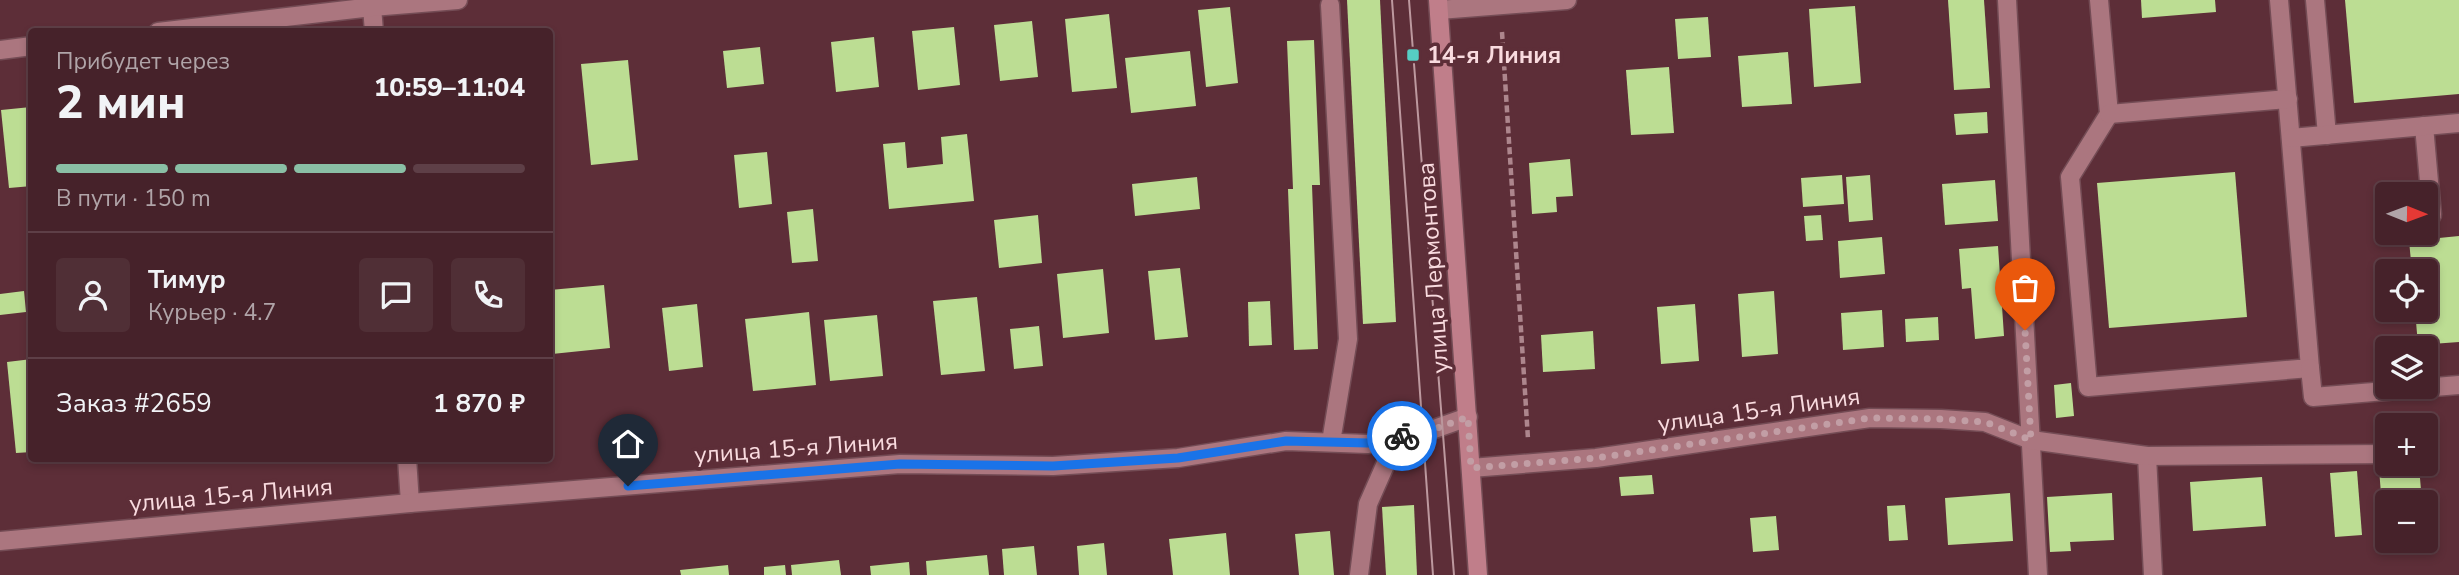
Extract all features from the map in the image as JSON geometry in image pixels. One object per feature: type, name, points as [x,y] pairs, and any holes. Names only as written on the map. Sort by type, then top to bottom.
[{"type":"main road","name":"улица Лермонтова","points":[[1438,5],[1478,575]]},
{"type":"street","points":[[192,28],[458,0]]},
{"type":"street","points":[[1438,5],[1500,5],[1567,0]]},
{"type":"street","points":[[2007,0],[2038,575]]},
{"type":"street","points":[[2099,0],[2109,114],[2070,177],[2088,387],[2310,368]]},
{"type":"street","points":[[2279,0],[2313,397],[2459,385]]},
{"type":"street","points":[[2315,0],[2326,135]]},
{"type":"street","points":[[1330,5],[1348,339],[1331,442]]},
{"type":"street","points":[[372,7],[374,28]]},
{"type":"street","points":[[0,50],[28,46]]},
{"type":"street","points":[[2109,114],[2288,99]]},
{"type":"street","points":[[2291,138],[2459,123]]},
{"type":"street","points":[[2424,126],[2429,182]]},
{"type":"street","name":"улица 15-я Линия","points":[[0,541],[410,503],[900,464],[1053,466],[1178,458],[1286,441],[1368,443],[1423,433],[1468,417]]},
{"type":"street","name":"улица 15-я Линия","points":[[1471,468],[1596,458],[1870,418],[1985,422],[2031,440],[2147,456],[2375,454]]},
{"type":"street","points":[[1359,575],[1368,504],[1396,438]]},
{"type":"street","points":[[2147,456],[2153,575]]},
{"type":"street","points":[[407,462],[410,503]]},
{"type":"path","points":[[1500,5],[1530,463]]},
{"type":"building","points":[[1347,0],[1380,0],[1396,322],[1363,324]]},
{"type":"building","points":[[1948,0],[1984,0],[1990,88],[1954,90]]},
{"type":"building","points":[[2141,0],[2215,0],[2216,12],[2142,18]]},
{"type":"building","points":[[2345,0],[2459,0],[2459,94],[2354,103]]},
{"type":"building","points":[[1855,6],[1861,83],[1814,87],[1809,9]]},
{"type":"building","points":[[1230,7],[1238,83],[1206,87],[1198,10]]},
{"type":"building","points":[[1109,14],[1117,88],[1072,92],[1065,19]]},
{"type":"building","points":[[1708,17],[1711,57],[1678,59],[1675,19]]},
{"type":"building","points":[[1032,21],[1038,77],[1000,81],[994,25]]},
{"type":"building","points":[[954,27],[960,85],[918,90],[912,31]]},
{"type":"building","points":[[874,37],[879,87],[836,92],[831,42]]},
{"type":"building","points":[[1314,40],[1320,185],[1312,185],[1318,349],[1294,350],[1288,189],[1293,189],[1287,41]]},
{"type":"building","points":[[760,47],[764,84],[727,88],[723,51]]},
{"type":"building","points":[[1190,51],[1196,106],[1131,113],[1125,58]]},
{"type":"building","points":[[1788,52],[1792,104],[1742,107],[1738,56]]},
{"type":"building","points":[[628,60],[638,160],[591,165],[581,64]]},
{"type":"building","points":[[1669,67],[1674,133],[1631,135],[1626,70]]},
{"type":"building","points":[[28,107],[28,186],[9,188],[1,110]]},
{"type":"building","points":[[1987,112],[1988,133],[1956,135],[1954,114]]},
{"type":"building","points":[[967,134],[974,201],[889,209],[883,144],[905,142],[907,168],[943,164],[941,137]]},
{"type":"building","points":[[767,152],[772,204],[739,208],[734,155]]},
{"type":"building","points":[[1570,159],[1573,196],[1556,197],[1557,212],[1532,214],[1529,163]]},
{"type":"building","points":[[2235,172],[2247,317],[2109,328],[2097,183]]},
{"type":"building","points":[[1842,175],[1844,204],[1803,207],[1801,178]]},
{"type":"building","points":[[1870,175],[1873,220],[1849,222],[1846,177]]},
{"type":"building","points":[[1197,177],[1200,209],[1135,216],[1132,184]]},
{"type":"building","points":[[1995,180],[1998,221],[1945,225],[1942,184]]},
{"type":"building","points":[[813,209],[818,261],[792,263],[787,212]]},
{"type":"building","points":[[1038,215],[1042,263],[999,268],[994,220]]},
{"type":"building","points":[[1821,215],[1823,240],[1806,241],[1804,216]]},
{"type":"building","points":[[2459,236],[2459,342],[2438,344],[2438,336],[2417,336],[2416,322],[2438,322],[2438,259],[2411,259],[2409,245],[2438,245],[2438,238]]},
{"type":"building","points":[[1882,237],[1885,274],[1840,278],[1838,241]]},
{"type":"building","points":[[1998,246],[2004,336],[1975,339],[1971,288],[1962,289],[1959,249]]},
{"type":"building","points":[[1180,268],[1188,337],[1155,340],[1148,271]]},
{"type":"building","points":[[1103,269],[1109,333],[1063,338],[1057,274]]},
{"type":"building","points":[[604,285],[610,348],[553,354],[553,290]]},
{"type":"building","points":[[24,291],[26,312],[0,315],[0,294]]},
{"type":"building","points":[[1774,291],[1778,354],[1742,357],[1738,294]]},
{"type":"building","points":[[977,297],[985,371],[941,375],[933,301]]},
{"type":"building","points":[[1270,301],[1272,345],[1249,346],[1248,302]]},
{"type":"building","points":[[697,304],[703,367],[669,371],[662,308]]},
{"type":"building","points":[[1695,304],[1699,361],[1661,364],[1657,307]]},
{"type":"building","points":[[1882,310],[1884,347],[1843,350],[1841,313]]},
{"type":"building","points":[[809,312],[816,385],[753,391],[745,319]]},
{"type":"building","points":[[877,315],[883,376],[830,381],[824,320]]},
{"type":"building","points":[[1938,317],[1939,340],[1906,342],[1905,319]]},
{"type":"building","points":[[1039,326],[1043,366],[1014,369],[1010,329]]},
{"type":"building","points":[[1593,331],[1595,369],[1543,372],[1541,335]]},
{"type":"building","points":[[28,359],[28,452],[16,453],[7,362]]},
{"type":"building","points":[[2071,383],[2074,416],[2056,418],[2054,385]]},
{"type":"building","points":[[2357,471],[2362,535],[2335,537],[2330,473]]},
{"type":"building","points":[[1652,475],[1654,494],[1621,496],[1619,477]]},
{"type":"building","points":[[2380,476],[2420,476],[2421,490],[2381,490]]},
{"type":"building","points":[[2262,477],[2266,526],[2193,531],[2190,482]]},
{"type":"building","points":[[2010,493],[2013,541],[1948,545],[1945,498]]},
{"type":"building","points":[[2112,493],[2114,540],[2070,542],[2071,551],[2050,552],[2047,497]]},
{"type":"building","points":[[1414,505],[1417,575],[1386,575],[1382,507]]},
{"type":"building","points":[[1905,505],[1908,540],[1889,541],[1887,506]]},
{"type":"building","points":[[1776,516],[1779,550],[1753,552],[1750,518]]},
{"type":"building","points":[[1330,531],[1334,575],[1299,575],[1295,534]]},
{"type":"building","points":[[1226,533],[1230,575],[1173,575],[1169,539]]},
{"type":"building","points":[[1104,543],[1107,575],[1079,575],[1077,546]]},
{"type":"building","points":[[1034,546],[1037,575],[1004,575],[1002,549]]},
{"type":"building","points":[[987,555],[989,575],[927,575],[926,561]]},
{"type":"building","points":[[839,560],[841,575],[792,575],[791,565]]},
{"type":"building","points":[[909,562],[910,575],[871,575],[870,566]]},
{"type":"building","points":[[728,565],[729,575],[681,575],[680,570]]},
{"type":"building","points":[[785,565],[786,575],[764,575],[764,567]]},
{"type":"tram line","points":[[1392,0],[1433,575]]},
{"type":"tram line","points":[[1409,0],[1454,575]]},
{"type":"way so far","points":[[1402,436],[1423,433],[1468,417],[1471,468],[1596,458],[1870,418],[1985,422],[2031,440],[2025,330]]},
{"type":"place","name":"14-я Линия","points":[[1413,55]]},
{"type":"route","points":[[628,486],[900,464],[1053,466],[1178,458],[1286,441],[1368,443],[1402,436]]}]
